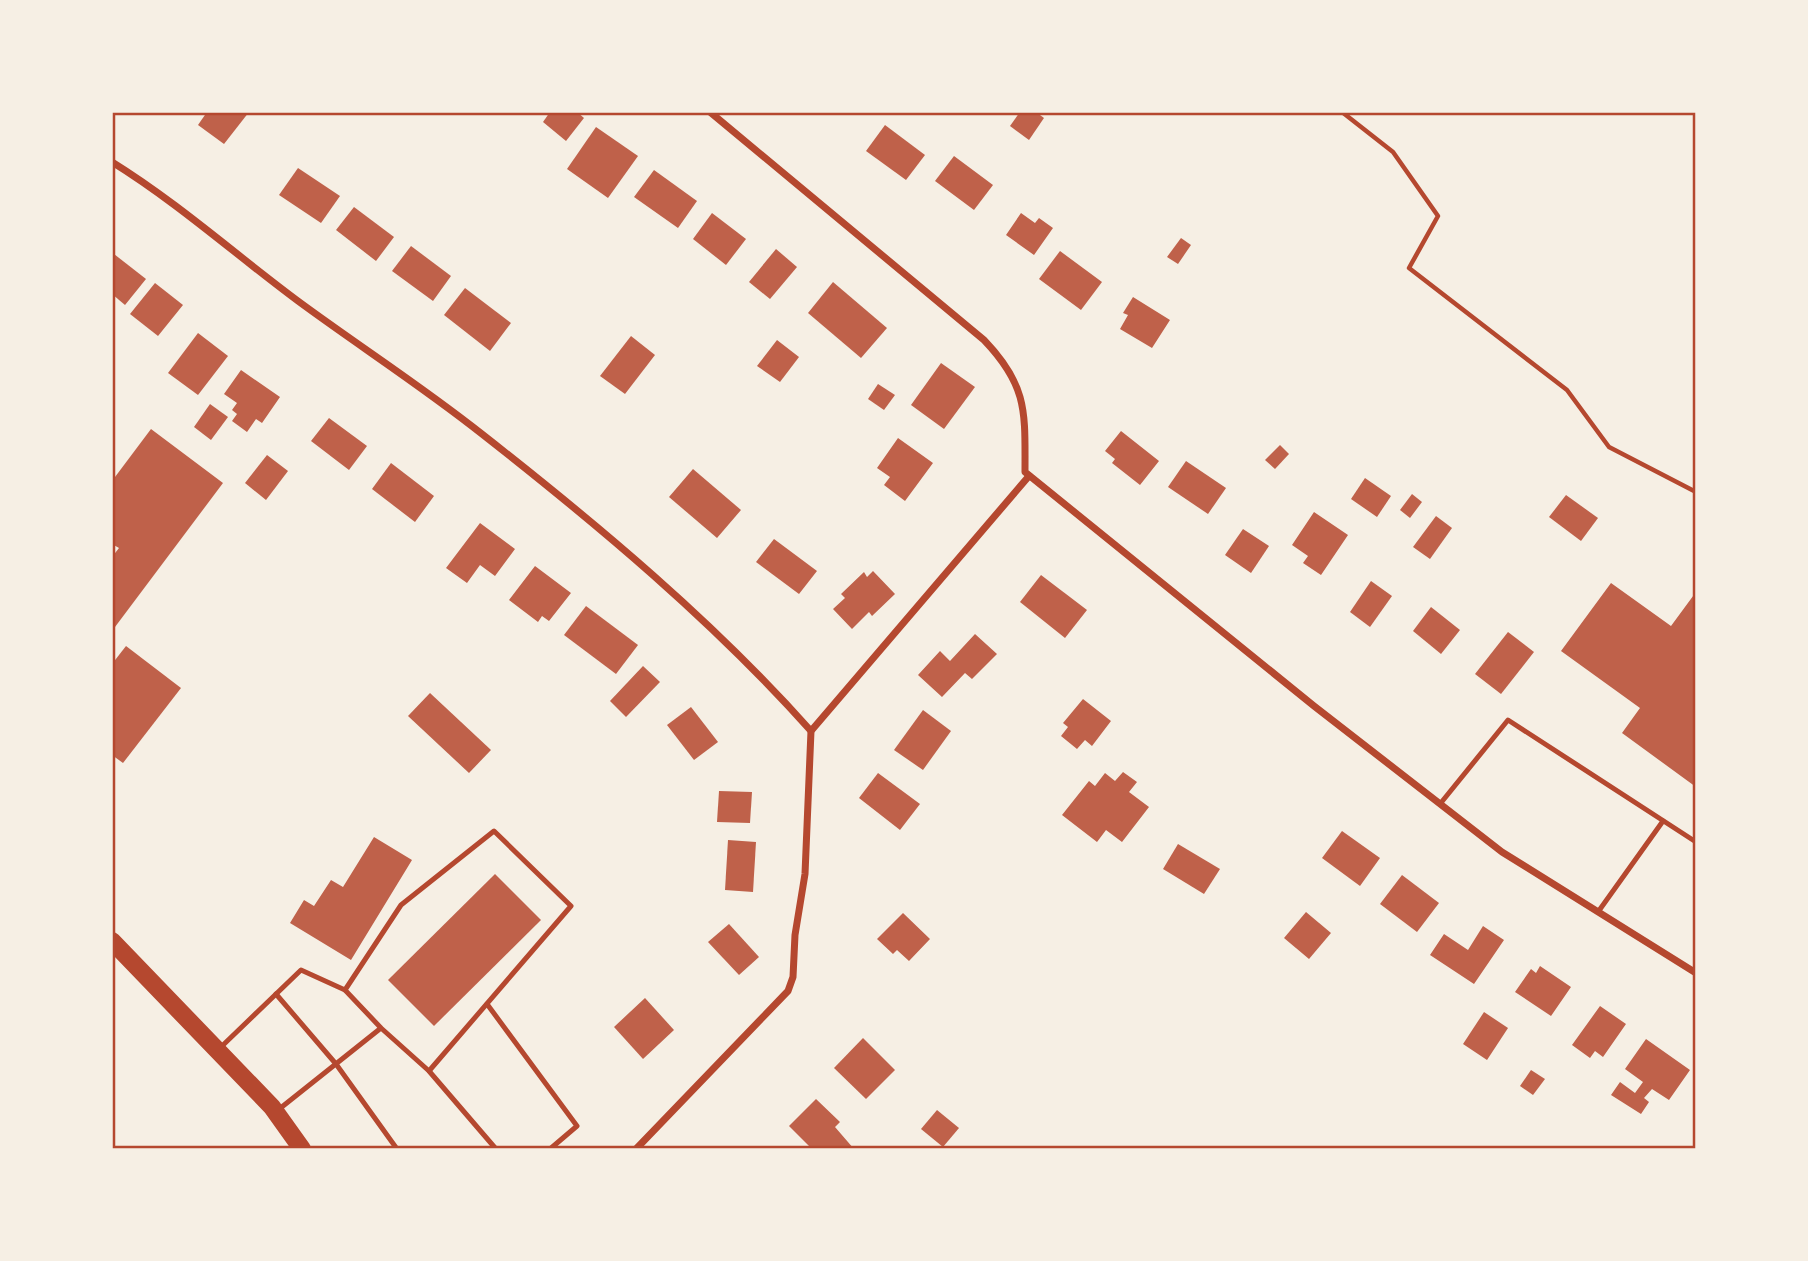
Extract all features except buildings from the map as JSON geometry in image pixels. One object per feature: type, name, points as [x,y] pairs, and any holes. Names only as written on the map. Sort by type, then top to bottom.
[{"type":"main road","points":[[112,941],[275,1112],[302,1149]]},
{"type":"street","points":[[710,112],[984,340],[1008,365],[1018,387],[1025,419],[1025,472],[1029,476],[1502,852],[1696,973]]},
{"type":"street","points":[[112,162],[151,187],[297,300],[481,433],[645,569],[753,666],[811,731]]},
{"type":"street","points":[[636,1149],[788,991],[793,977],[794,935],[805,874],[811,731],[1029,476]]},
{"type":"lane","points":[[1440,804],[1508,720],[1696,842]]},
{"type":"lane","points":[[1598,912],[1663,821]]},
{"type":"lane","points":[[345,990],[401,905],[494,831],[571,906],[429,1071]]},
{"type":"lane","points":[[218,1050],[301,970],[345,990],[381,1028],[429,1071],[496,1149]]},
{"type":"lane","points":[[276,994],[336,1064],[397,1149]]},
{"type":"lane","points":[[487,1003],[577,1126],[550,1149]]},
{"type":"lane","points":[[275,1112],[381,1028]]},
{"type":"path","points":[[1342,112],[1392,152],[1438,216],[1409,268],[1567,390],[1609,447],[1696,492]]}]
